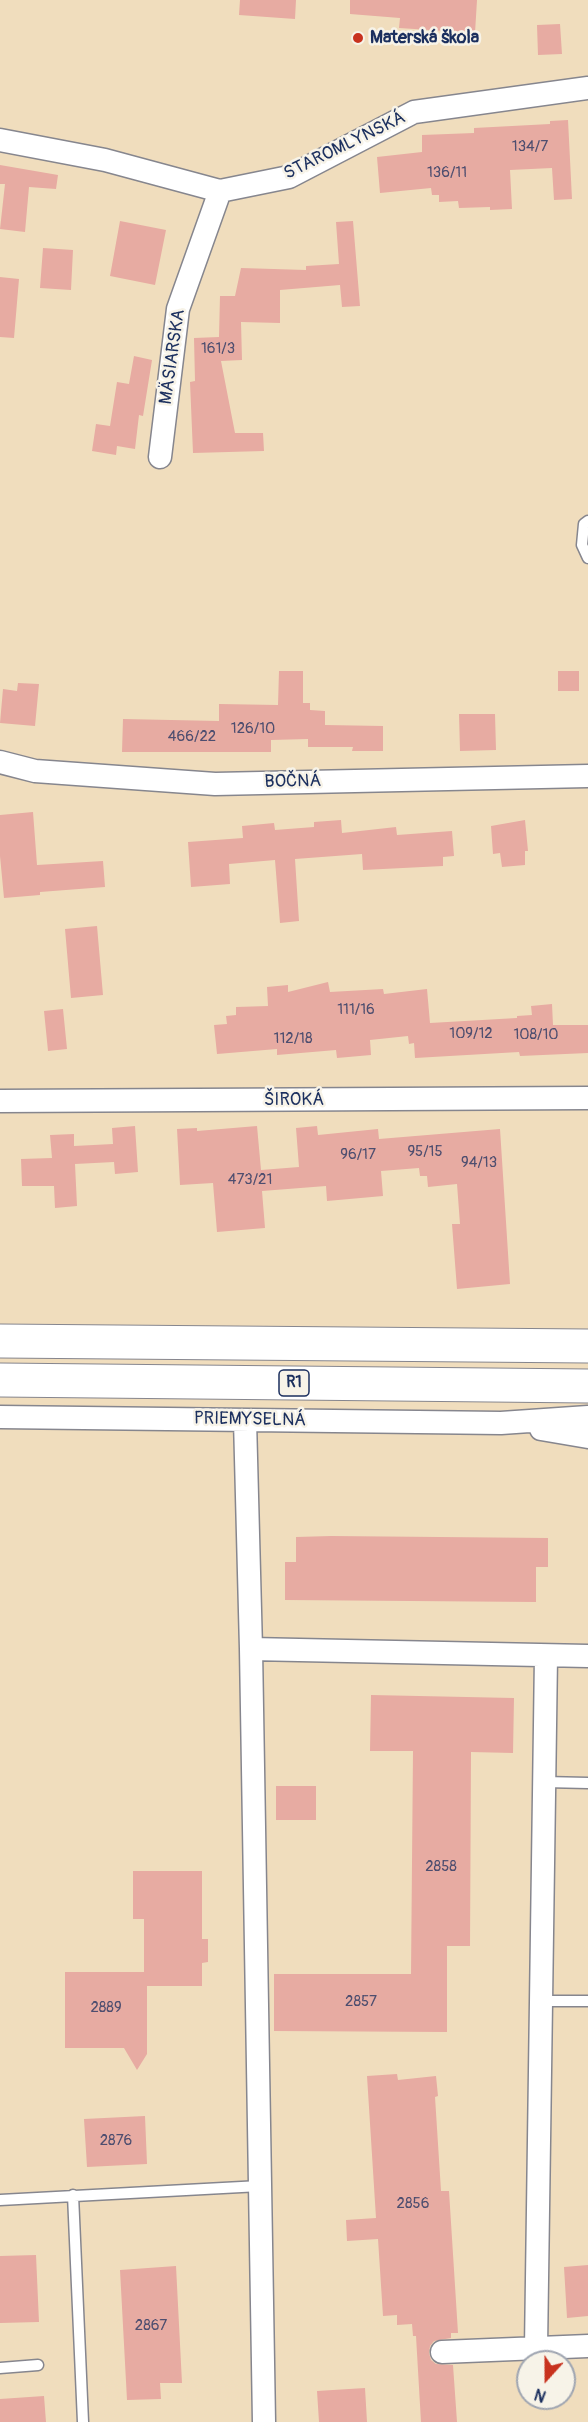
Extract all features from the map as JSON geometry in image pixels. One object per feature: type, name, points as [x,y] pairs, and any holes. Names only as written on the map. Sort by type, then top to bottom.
[{"type":"highway","name":"R1","points":[[0,1341],[588,1346]]},
{"type":"highway","name":"R1","points":[[0,1380],[588,1386]]},
{"type":"street","name":"STAROMLYNSKÁ","points":[[0,140],[105,160],[220,191],[289,177],[414,112],[588,88]]},
{"type":"street","name":"MÄSIARSKA","points":[[160,457],[178,309],[220,191]]},
{"type":"street","name":"BOČNÁ","points":[[0,762],[36,771],[215,783],[588,776]]},
{"type":"street","name":"ŠIROKÁ","points":[[0,1101],[588,1098]]},
{"type":"street","name":"PRIEMYSELNÁ","points":[[0,1417],[501,1423],[588,1418]]},
{"type":"street","points":[[245,1420],[264,2422]]},
{"type":"street","name":"PRIEMYSELNÁ","points":[[501,1423],[588,1437]]},
{"type":"street","points":[[251,1649],[588,1656]]},
{"type":"street","points":[[536,2348],[546,1656]]},
{"type":"street","points":[[442,2352],[588,2346]]},
{"type":"lane","points":[[588,521],[584,524],[582,545],[588,558]]},
{"type":"lane","points":[[544,1782],[588,1783]]},
{"type":"lane","points":[[541,2001],[588,2001]]},
{"type":"lane","points":[[0,2200],[260,2186]]},
{"type":"lane","points":[[74,2195],[83,2422]]},
{"type":"lane","points":[[0,2368],[38,2366]]},
{"type":"building","points":[[240,0],[296,0],[295,19],[239,15]]},
{"type":"building","points":[[350,0],[477,0],[475,33],[399,28],[400,18],[350,14]]},
{"type":"building","points":[[560,24],[562,54],[538,55],[537,25]]},
{"type":"building","points":[[568,120],[572,199],[554,200],[552,168],[510,170],[512,209],[459,208],[458,201],[439,202],[439,195],[432,195],[431,188],[380,193],[377,157],[422,152],[422,135],[474,133],[474,128],[550,124],[550,121]]},
{"type":"building","points":[[0,165],[58,175],[56,189],[29,187],[25,232],[0,229],[5,184],[0,184]]},
{"type":"building","points":[[120,221],[166,230],[155,285],[110,276]]},
{"type":"building","points":[[353,221],[360,306],[342,307],[340,285],[280,290],[280,323],[241,322],[242,360],[221,361],[235,433],[263,433],[264,451],[193,453],[190,382],[195,381],[194,338],[219,337],[220,296],[235,296],[241,268],[306,270],[306,266],[339,264],[336,222]]},
{"type":"building","points":[[43,248],[73,250],[71,290],[40,288]]},
{"type":"building","points":[[0,277],[19,279],[14,338],[0,337]]},
{"type":"building","points":[[134,356],[152,360],[143,416],[139,415],[135,449],[117,446],[116,455],[92,451],[96,424],[110,426],[117,382],[129,384]]},
{"type":"building","points":[[279,671],[303,671],[303,703],[310,703],[310,710],[325,711],[325,725],[383,726],[383,751],[352,751],[353,747],[308,747],[308,739],[271,740],[271,752],[122,752],[123,719],[219,721],[219,704],[278,705]]},
{"type":"building","points":[[558,671],[579,671],[579,691],[558,691]]},
{"type":"building","points":[[18,683],[39,684],[35,726],[0,723],[3,689],[17,691]]},
{"type":"building","points":[[459,714],[495,714],[496,750],[460,751]]},
{"type":"building","points":[[33,812],[37,865],[103,861],[105,887],[40,892],[40,895],[4,898],[0,856],[0,815]]},
{"type":"building","points":[[341,820],[342,833],[396,827],[397,835],[452,831],[454,856],[443,857],[443,866],[363,870],[362,854],[295,859],[299,921],[280,923],[275,860],[229,864],[230,884],[191,887],[188,842],[243,838],[242,826],[274,823],[275,830],[314,827],[314,822]]},
{"type":"building","points":[[525,820],[528,851],[525,851],[525,865],[502,867],[500,853],[493,854],[491,826]]},
{"type":"building","points":[[97,926],[103,995],[71,998],[65,929]]},
{"type":"building","points":[[328,982],[330,992],[383,989],[384,994],[427,989],[430,1023],[517,1018],[517,1016],[532,1015],[531,1006],[552,1004],[553,1025],[588,1025],[588,1053],[520,1056],[519,1052],[415,1058],[414,1043],[409,1044],[408,1036],[370,1040],[371,1055],[337,1058],[336,1050],[277,1055],[277,1049],[217,1054],[214,1025],[227,1024],[226,1016],[236,1015],[236,1007],[268,1006],[267,987],[288,985],[288,992]]},
{"type":"building","points":[[63,1009],[67,1049],[48,1051],[44,1011]]},
{"type":"building","points":[[135,1126],[138,1172],[115,1174],[114,1162],[75,1164],[77,1206],[55,1208],[54,1186],[22,1186],[21,1159],[52,1158],[50,1135],[74,1134],[74,1146],[113,1144],[112,1128]]},
{"type":"building","points":[[257,1126],[261,1170],[299,1167],[296,1128],[317,1126],[318,1135],[378,1129],[379,1139],[500,1129],[510,1284],[457,1289],[452,1224],[460,1224],[457,1184],[428,1187],[427,1176],[420,1176],[419,1168],[381,1171],[383,1196],[327,1201],[326,1186],[262,1191],[265,1228],[217,1232],[213,1183],[180,1185],[177,1129],[197,1128],[197,1131]]},
{"type":"building","points":[[296,1537],[548,1538],[548,1567],[536,1567],[536,1602],[285,1600],[285,1562],[296,1562]]},
{"type":"building","points":[[371,1695],[514,1698],[513,1753],[471,1752],[470,1946],[447,1946],[447,2032],[274,2031],[274,1974],[411,1974],[413,1751],[370,1751]]},
{"type":"building","points":[[276,1786],[316,1786],[316,1820],[276,1820]]},
{"type":"building","points":[[133,1871],[202,1871],[202,1939],[208,1939],[208,1962],[202,1963],[202,1986],[147,1986],[147,2054],[137,2070],[124,2048],[65,2048],[65,1972],[144,1972],[144,1919],[133,1919]]},
{"type":"building","points":[[397,2074],[398,2080],[436,2076],[438,2096],[435,2097],[441,2191],[449,2191],[458,2333],[451,2333],[451,2338],[434,2341],[429,2353],[431,2360],[436,2364],[453,2365],[457,2422],[421,2422],[416,2336],[413,2336],[412,2324],[397,2325],[397,2315],[383,2316],[378,2239],[347,2241],[346,2220],[376,2218],[367,2076]]},
{"type":"building","points":[[145,2116],[147,2164],[87,2167],[84,2119]]},
{"type":"building","points":[[36,2255],[39,2322],[0,2323],[0,2256]]},
{"type":"building","points":[[588,2265],[588,2316],[567,2318],[564,2267]]},
{"type":"building","points":[[176,2266],[182,2383],[160,2383],[161,2399],[127,2400],[120,2270]]},
{"type":"building","points":[[365,2388],[367,2422],[319,2422],[317,2391]]},
{"type":"building","points":[[44,2396],[46,2422],[0,2422],[0,2399]]},
{"type":"place","name":"Materská škola","points":[[358,38]]}]
